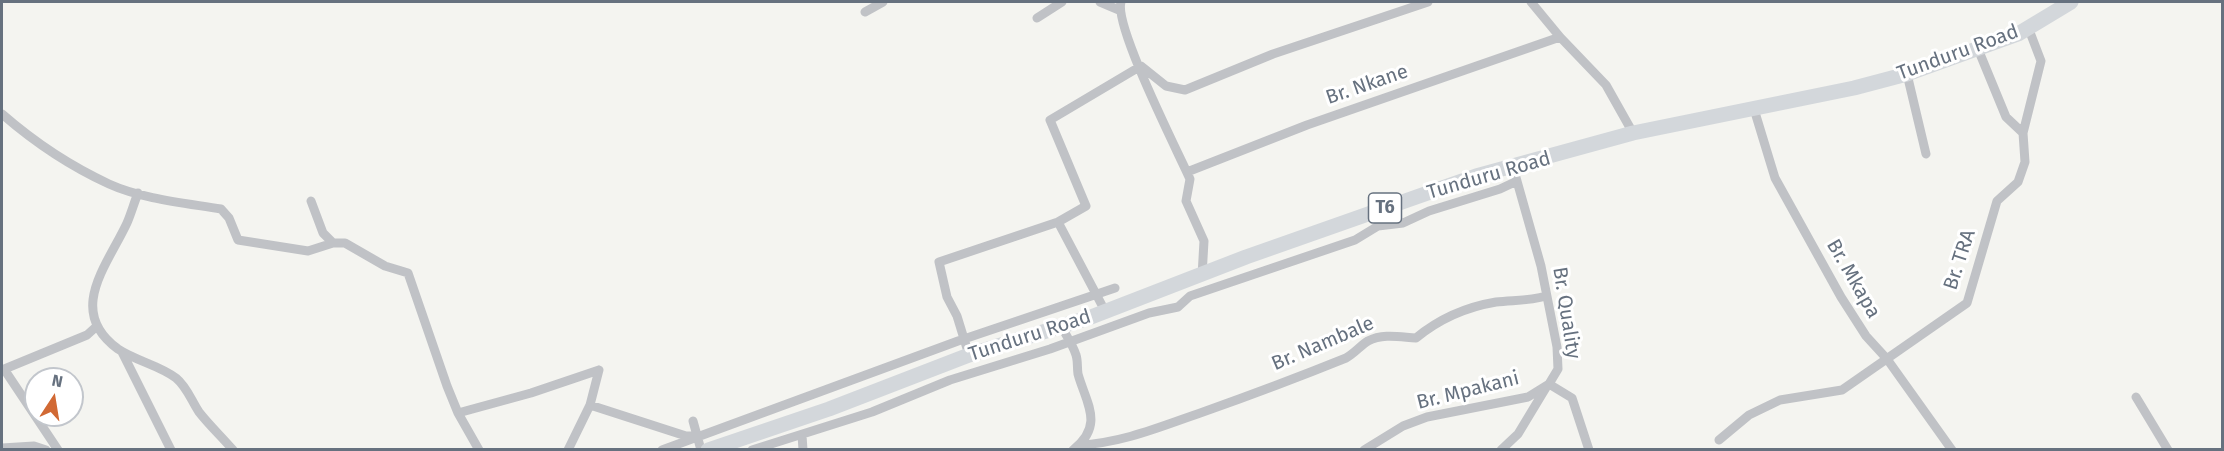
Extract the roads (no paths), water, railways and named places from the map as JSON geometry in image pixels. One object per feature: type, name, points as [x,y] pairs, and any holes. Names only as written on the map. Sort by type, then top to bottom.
[{"type":"highway","name":"Tunduru Road","points":[[708,450],[828,409],[969,355],[1105,311],[1202,276],[1246,257],[1392,205],[1515,174],[1633,133],[1754,109],[1907,74],[1978,49],[2028,27],[2071,2]]},
{"type":"street","points":[[865,12],[883,2]]},
{"type":"street","points":[[1037,18],[1062,2]]},
{"type":"street","points":[[1103,2],[1120,6],[1141,66],[1190,180],[1186,201],[1204,241],[1202,276]]},
{"type":"street","points":[[1141,66],[1166,86],[1185,90],[1273,54],[1428,2]]},
{"type":"street","points":[[1531,2],[1606,86],[1633,133]]},
{"type":"street","name":"Br. TRA","points":[[1719,440],[1749,415],[1780,399],[1842,390],[1967,303],[1997,201],[2018,182],[2025,162],[2023,133],[2041,61],[2028,27]]},
{"type":"street","name":"Br. Nkane","points":[[1187,172],[1307,125],[1560,37]]},
{"type":"street","points":[[1978,49],[2006,117],[2023,133]]},
{"type":"street","points":[[969,355],[962,340],[957,316],[947,297],[939,262],[1058,222],[1086,206],[1050,120],[1141,66]]},
{"type":"street","points":[[1907,74],[1926,154]]},
{"type":"street","name":"Br. Mkapa","points":[[1754,109],[1775,178],[1841,297],[1866,336],[1887,358],[1952,450]]},
{"type":"street","points":[[2,114],[28,137],[109,184],[138,193],[221,208],[229,218],[238,240],[308,251],[333,243],[345,243],[385,266],[408,273],[458,413],[479,450]]},
{"type":"street","points":[[752,450],[872,412],[950,380],[1069,342],[1161,309],[1178,307],[1190,297],[1355,240],[1378,226],[1403,223],[1429,211],[1500,189],[1515,174]]},
{"type":"street","name":"Br. Quality","points":[[1515,174],[1557,347],[1558,369],[1549,384],[1572,398],[1589,450]]},
{"type":"street","points":[[138,193],[127,223],[102,266],[93,319],[102,335],[121,350],[175,377],[188,391],[198,411],[233,450]]},
{"type":"street","points":[[311,201],[323,233],[333,243]]},
{"type":"street","points":[[1058,222],[1105,311]]},
{"type":"street","points":[[662,450],[962,340],[1115,288]]},
{"type":"street","name":"Br. Nambale","points":[[1076,447],[1106,444],[1238,401],[1346,358],[1359,351],[1366,342],[1384,336],[1416,338],[1434,324],[1453,314],[1495,302],[1546,296]]},
{"type":"street","points":[[58,450],[3,369],[87,335],[97,326]]},
{"type":"street","points":[[1061,326],[1076,355],[1078,374],[1090,405],[1091,424],[1076,447]]},
{"type":"street","points":[[121,350],[171,450]]},
{"type":"street","points":[[458,413],[531,393],[599,370],[590,405],[568,450]]},
{"type":"street","points":[[1501,450],[1518,434],[1549,384]]},
{"type":"street","name":"Br. Mpakani","points":[[1364,450],[1393,432],[1428,417],[1528,397],[1549,384]]},
{"type":"street","points":[[2136,397],[2168,450]]},
{"type":"street","points":[[590,405],[687,436],[697,436]]},
{"type":"street","points":[[693,421],[701,450]]},
{"type":"street","points":[[802,435],[803,450]]},
{"type":"street","points":[[2,448],[34,446],[46,450]]}]
